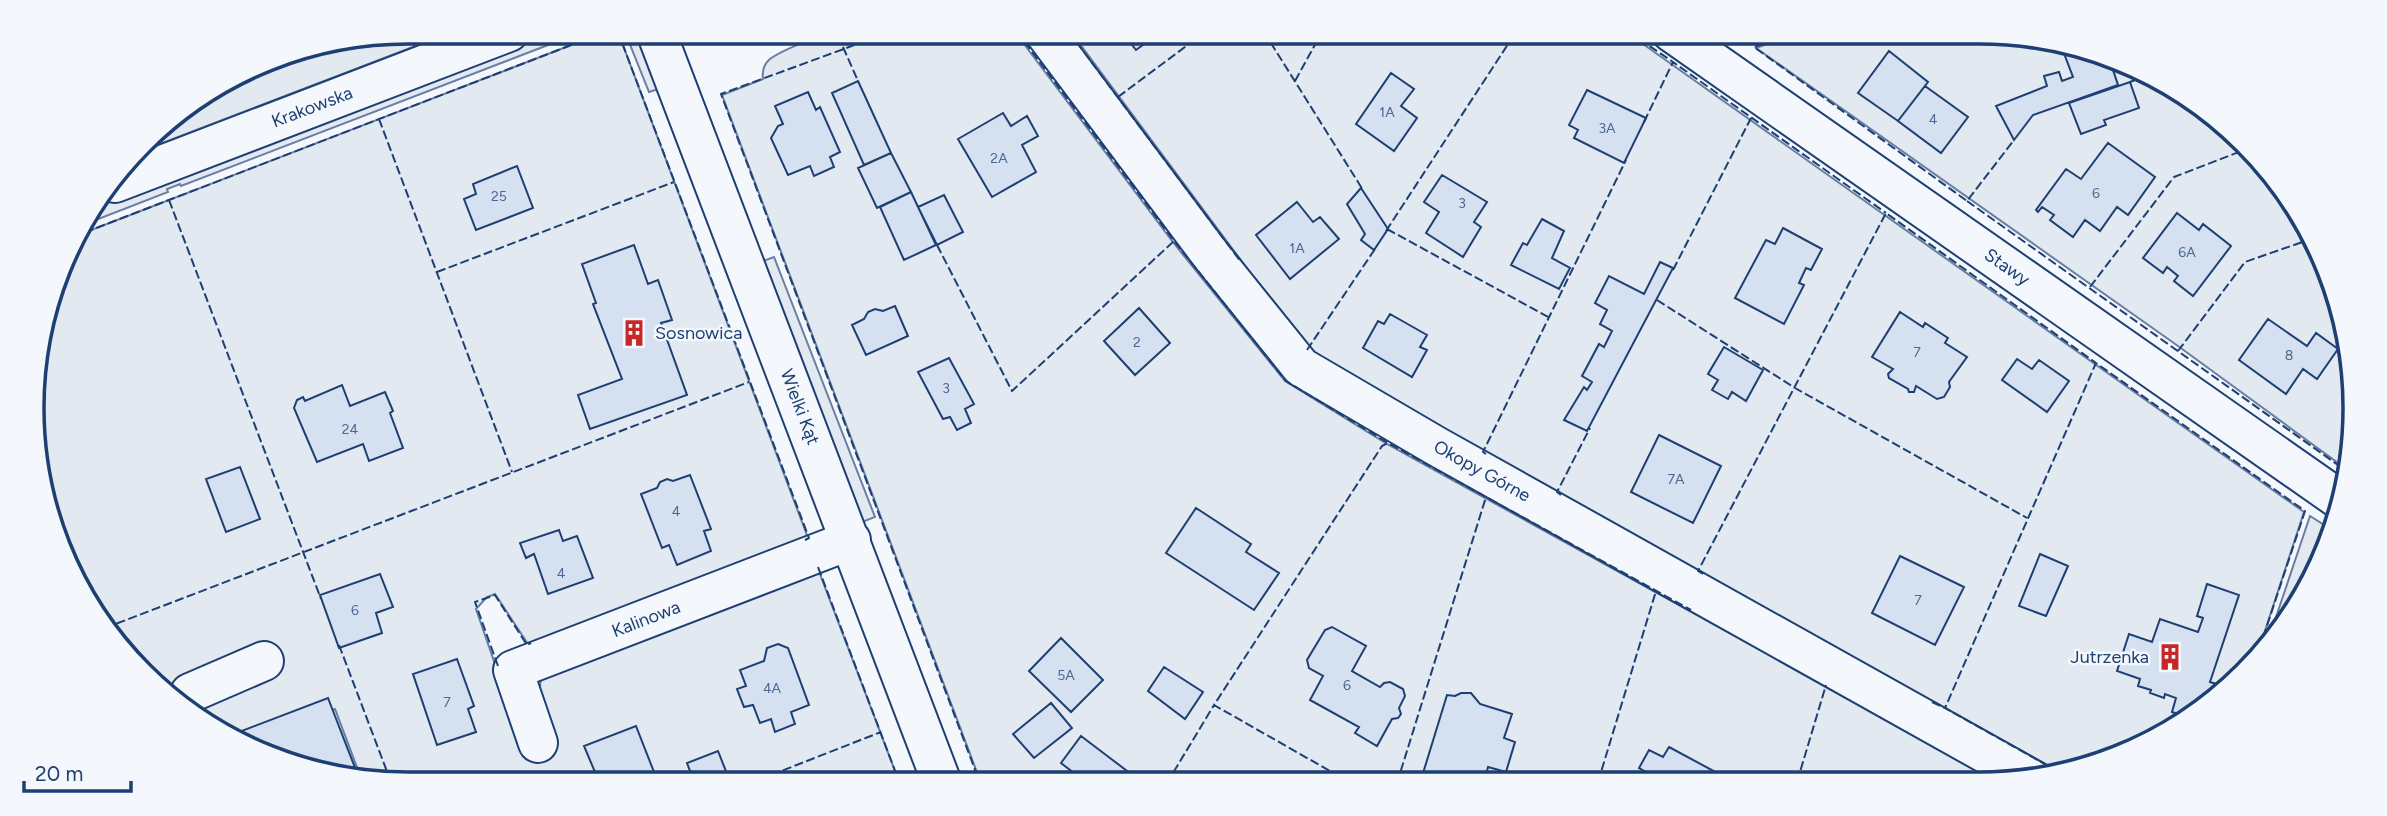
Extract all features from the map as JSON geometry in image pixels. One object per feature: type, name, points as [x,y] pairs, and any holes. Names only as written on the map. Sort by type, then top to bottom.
[{"type":"street","name":"Krakowska","points":[[125,179],[478,44]]},
{"type":"street","name":"Wielki Kąt","points":[[661,44],[938,772]]},
{"type":"street","name":"Okopy Górne","points":[[1053,44],[1210,254],[1301,367],[1436,446],[2015,770]]},
{"type":"street","name":"Stawy","points":[[1688,44],[2333,495]]},
{"type":"street","name":"Kalinowa","points":[[538,743],[513,670],[851,540]]},
{"type":"street","points":[[188,698],[190,693],[264,661]]},
{"type":"shaded area","points":[[421,44],[154,146],[206,105],[269,71],[337,51]]},
{"type":"shaded area","points":[[511,44],[551,44],[181,186],[180,184],[167,189],[168,192],[97,220],[111,197],[334,108],[336,111]]},
{"type":"shaded area","points":[[574,44],[623,44],[808,538],[528,644],[495,594],[487,597],[476,609],[526,754],[538,711],[541,676],[818,569],[895,772],[408,772],[360,769],[357,769],[335,709],[250,737],[206,711],[150,666],[119,630],[81,569],[56,502],[45,432],[47,360],[63,291],[91,230]]},
{"type":"shaded area","points":[[630,44],[649,44],[665,87],[649,92]]},
{"type":"shaded area","points":[[800,44],[1024,44],[1172,241],[1285,381],[1387,444],[1981,772],[977,772],[722,95],[763,79],[765,66],[775,56]]},
{"type":"shaded area","points":[[1080,44],[1643,44],[2304,512],[2263,636],[2237,666],[2201,697],[2140,735],[2096,753],[2048,765],[1482,451],[1307,349]]},
{"type":"shaded area","points":[[1767,44],[1979,44],[2027,47],[2073,56],[2118,71],[2161,93],[2201,119],[2237,150],[2268,186],[2294,226],[2316,269],[2331,314],[2340,360],[2343,408],[2339,463],[2178,346],[1756,48]]},
{"type":"shaded area","points":[[774,257],[875,517],[857,524],[758,263]]},
{"type":"shaded area","points":[[2310,516],[2324,525],[2306,569],[2275,620]]},
{"type":"building","points":[[1131,44],[1144,44],[1136,50]]},
{"type":"building","points":[[1889,51],[1928,82],[1898,121],[1858,93]]},
{"type":"building","points":[[2065,56],[2073,56],[2113,69],[2118,85],[2033,115],[2014,140],[1996,106],[2047,86],[2044,76],[2059,72],[2062,81],[2073,77]]},
{"type":"building","points":[[1391,73],[1414,89],[1401,106],[1417,118],[1394,151],[1356,124]]},
{"type":"building","points":[[858,81],[891,153],[864,165],[832,93]]},
{"type":"building","points":[[2130,82],[2139,108],[2104,120],[2106,125],[2081,134],[2069,103]]},
{"type":"building","points":[[1925,86],[1968,117],[1941,153],[1898,121]]},
{"type":"building","points":[[1587,90],[1646,118],[1624,163],[1574,138],[1578,130],[1569,125]]},
{"type":"building","points":[[808,92],[816,110],[820,107],[840,152],[830,157],[834,167],[814,176],[810,166],[788,175],[771,138],[778,126],[783,124],[775,106]]},
{"type":"building","points":[[1003,113],[1011,126],[1027,116],[1038,136],[1022,145],[1036,172],[992,197],[958,139]]},
{"type":"building","points":[[2108,143],[2155,177],[2128,215],[2117,207],[2100,231],[2085,220],[2073,237],[2050,220],[2054,215],[2042,207],[2038,212],[2036,210],[2066,169],[2081,179]]},
{"type":"building","points":[[891,153],[911,192],[877,208],[858,168]]},
{"type":"building","points":[[517,166],[533,208],[476,230],[464,199],[476,194],[473,184]]},
{"type":"building","points":[[1442,175],[1487,202],[1474,222],[1481,227],[1463,257],[1426,233],[1439,212],[1424,202]]},
{"type":"building","points":[[1361,188],[1388,229],[1374,250],[1361,240],[1365,234],[1347,204]]},
{"type":"building","points":[[911,192],[936,245],[904,260],[880,207]]},
{"type":"building","points":[[944,195],[963,232],[937,245],[918,207]]},
{"type":"building","points":[[1297,202],[1313,222],[1320,217],[1339,239],[1290,279],[1256,235]]},
{"type":"building","points":[[2177,213],[2199,230],[2203,224],[2231,246],[2193,296],[2174,281],[2178,276],[2167,267],[2163,273],[2143,258]]},
{"type":"building","points":[[1542,219],[1564,231],[1552,258],[1570,268],[1559,289],[1511,265],[1523,243],[1527,245]]},
{"type":"building","points":[[1783,228],[1822,249],[1811,270],[1806,268],[1799,283],[1804,285],[1784,324],[1735,298],[1766,240],[1775,244]]},
{"type":"building","name":"Sosnowica","points":[[634,245],[648,284],[658,280],[672,320],[661,323],[687,395],[590,429],[578,395],[622,379],[593,304],[596,303],[582,264]]},
{"type":"building","points":[[1660,262],[1673,268],[1587,431],[1564,420],[1584,387],[1587,390],[1592,382],[1582,376],[1599,344],[1604,347],[1612,331],[1600,324],[1607,310],[1595,303],[1609,276],[1644,294]]},
{"type":"building","points":[[895,306],[908,336],[866,355],[852,325],[864,319],[868,312],[875,309],[883,311]]},
{"type":"building","points":[[1139,308],[1170,343],[1135,375],[1104,341]]},
{"type":"building","points":[[1900,312],[1923,327],[1925,323],[1948,338],[1945,343],[1967,357],[1949,382],[1950,387],[1944,397],[1937,399],[1916,386],[1914,392],[1909,392],[1889,378],[1888,374],[1893,369],[1872,357]]},
{"type":"building","points":[[1390,314],[1427,335],[1420,347],[1427,350],[1412,377],[1363,348],[1378,321],[1384,324]]},
{"type":"building","points":[[2268,319],[2307,346],[2316,333],[2338,349],[2317,379],[2303,369],[2286,394],[2239,360]]},
{"type":"building","points":[[1724,347],[1763,370],[1746,401],[1732,392],[1728,399],[1712,390],[1718,380],[1708,374]]},
{"type":"building","points":[[949,358],[974,404],[965,409],[971,423],[957,430],[950,417],[943,419],[918,372]]},
{"type":"building","points":[[2017,359],[2032,369],[2039,360],[2069,381],[2047,412],[2002,380]]},
{"type":"building","points":[[342,385],[350,406],[385,392],[403,448],[369,461],[363,444],[317,462],[294,408],[297,400],[303,397],[305,401]]},
{"type":"building","points":[[1659,435],[1721,466],[1693,523],[1631,492]]},
{"type":"building","points":[[240,467],[260,519],[226,532],[206,479]]},
{"type":"building","points":[[690,475],[711,529],[704,531],[711,551],[677,565],[669,545],[662,548],[641,494],[657,488],[660,482],[667,479],[673,481]]},
{"type":"building","points":[[1196,508],[1251,544],[1246,552],[1279,573],[1254,610],[1166,553]]},
{"type":"building","points":[[559,530],[563,541],[577,536],[593,578],[548,594],[534,554],[526,558],[520,543]]},
{"type":"building","points":[[2040,554],[2068,566],[2046,616],[2019,606]]},
{"type":"building","points":[[1900,556],[1964,587],[1935,645],[1872,613]]},
{"type":"building","points":[[380,574],[393,607],[376,613],[382,633],[339,648],[320,595]]},
{"type":"building","name":"Jutrzenka","points":[[2207,584],[2239,595],[2210,682],[2217,684],[2177,714],[2172,712],[2176,698],[2165,694],[2164,698],[2150,693],[2151,690],[2138,686],[2140,679],[2117,671],[2129,634],[2152,642],[2160,619],[2198,632],[2203,618],[2197,616]]},
{"type":"building","points":[[1332,627],[1366,646],[1352,671],[1380,687],[1390,682],[1403,689],[1405,696],[1399,708],[1401,714],[1392,719],[1377,746],[1355,733],[1359,727],[1310,700],[1323,676],[1309,668],[1307,660],[1325,630]]},
{"type":"building","points":[[1061,638],[1103,680],[1071,712],[1029,671]]},
{"type":"building","points":[[778,644],[788,648],[809,705],[791,712],[795,724],[775,732],[771,719],[760,723],[753,705],[744,707],[737,689],[746,686],[740,670],[764,661],[767,648]]},
{"type":"building","points":[[457,659],[474,706],[468,709],[476,732],[437,745],[413,674]]},
{"type":"building","points":[[1164,667],[1203,692],[1185,719],[1148,691]]},
{"type":"building","points":[[1471,693],[1480,704],[1512,714],[1504,738],[1515,742],[1506,772],[1488,767],[1487,772],[1423,772],[1447,695]]},
{"type":"building","points":[[328,698],[355,768],[291,753],[241,731]]},
{"type":"building","points":[[1051,703],[1072,728],[1034,758],[1013,734]]},
{"type":"building","points":[[636,726],[654,772],[595,772],[584,746]]},
{"type":"building","points":[[1081,736],[1128,772],[1073,772],[1061,763]]},
{"type":"building","points":[[1669,747],[1715,772],[1646,772],[1639,768],[1649,750],[1663,757]]},
{"type":"building","points":[[718,751],[726,772],[690,772],[687,763]]},
{"type":"fence","points":[[91,230],[574,44]]},
{"type":"fence","points":[[623,44],[809,538],[805,540]]},
{"type":"fence","points":[[857,44],[721,94],[976,772]]},
{"type":"fence","points":[[1026,44],[1174,241],[1286,381],[1388,443],[1691,610]]},
{"type":"fence","points":[[1078,44],[1241,262]]},
{"type":"fence","points":[[1118,97],[1189,44]]},
{"type":"fence","points":[[1272,44],[1363,190]]},
{"type":"fence","points":[[1295,81],[1315,44]]},
{"type":"fence","points":[[1386,231],[1508,44]]},
{"type":"fence","points":[[1647,44],[1673,62]]},
{"type":"fence","points":[[1763,44],[1754,47],[1967,201],[2014,140]]},
{"type":"fence","points":[[843,47],[858,81]]},
{"type":"fence","points":[[1644,122],[1673,62],[1886,213]]},
{"type":"fence","points":[[2130,82],[2137,79]]},
{"type":"fence","points":[[1673,270],[1751,118]]},
{"type":"fence","points":[[379,119],[512,472]]},
{"type":"fence","points":[[2090,287],[2174,177],[2239,152]]},
{"type":"fence","points":[[1486,454],[1483,452],[1626,160]]},
{"type":"fence","points":[[437,272],[674,182]]},
{"type":"fence","points":[[169,200],[321,599]]},
{"type":"fence","points":[[1967,201],[2338,465]]},
{"type":"fence","points":[[1703,574],[1698,571],[1886,213],[2096,363]]},
{"type":"fence","points":[[1387,229],[1550,318]]},
{"type":"fence","points":[[937,245],[1012,391],[1174,241]]},
{"type":"fence","points":[[2178,351],[2245,262],[2303,242]]},
{"type":"fence","points":[[1307,350],[1377,246]]},
{"type":"fence","points":[[1657,300],[1795,388],[2027,518]]},
{"type":"fence","points":[[2047,765],[1945,708],[2096,363],[2305,511],[2264,635]]},
{"type":"fence","points":[[115,624],[749,382]]},
{"type":"fence","points":[[1561,495],[1557,492],[1590,428]]},
{"type":"fence","points":[[1332,772],[1214,705],[1382,446],[1388,443]]},
{"type":"fence","points":[[1400,772],[1486,497]]},
{"type":"fence","points":[[818,567],[895,772]]},
{"type":"fence","points":[[1601,772],[1656,591]]},
{"type":"fence","points":[[498,666],[475,602],[495,595],[527,645],[531,643]]},
{"type":"fence","points":[[339,645],[387,771]]},
{"type":"fence","points":[[1800,772],[1826,685]]},
{"type":"fence","points":[[1932,702],[1945,708]]},
{"type":"fence","points":[[1174,772],[1214,705]]},
{"type":"fence","points":[[779,772],[881,732]]},
{"type":"place","name":"Sosnowica","points":[[634,333]]},
{"type":"place","name":"Jutrzenka","points":[[2170,657]]}]
